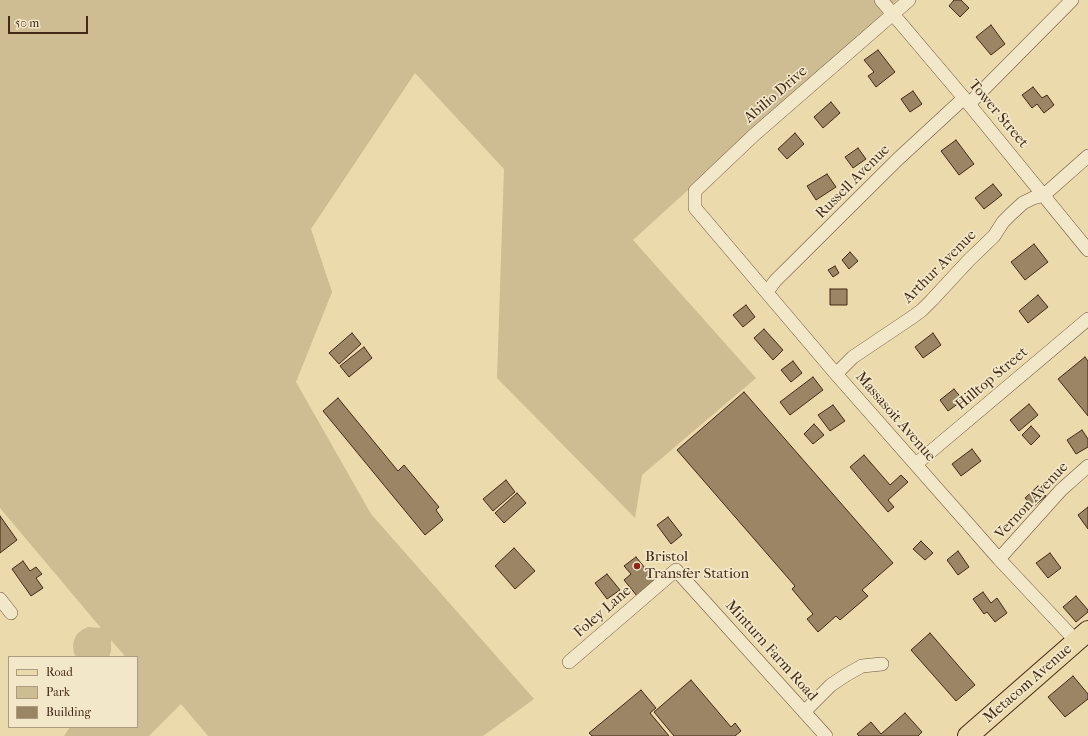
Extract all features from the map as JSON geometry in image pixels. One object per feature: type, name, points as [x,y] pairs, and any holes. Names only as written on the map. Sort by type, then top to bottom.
[{"type":"main road","name":"Metacom Avenue","points":[[968,736],[1082,636]]},
{"type":"street","name":"Tower Street","points":[[881,0],[1088,250]]},
{"type":"street","name":"Abilio Drive","points":[[695,208],[696,191],[754,135],[909,0]]},
{"type":"street","name":"Russell Avenue","points":[[767,292],[775,281],[893,164],[966,101],[1072,0]]},
{"type":"street","points":[[1044,195],[1088,156]]},
{"type":"street","name":"Arthur Avenue","points":[[836,374],[853,358],[922,310],[994,236],[1003,222],[1023,203],[1044,195]]},
{"type":"street","name":"Massasoit Avenue","points":[[695,208],[836,374],[999,559],[1082,636]]},
{"type":"street","name":"Hilltop Street","points":[[916,464],[1088,319]]},
{"type":"street","name":"Vernon Avenue","points":[[999,559],[1061,490],[1088,466]]},
{"type":"street","name":"Foley Lane","points":[[569,662],[676,570]]},
{"type":"street","name":"Minturn Farm Road","points":[[676,570],[826,736]]},
{"type":"street","points":[[0,600],[11,613]]},
{"type":"street","points":[[804,712],[835,682],[846,675],[862,666],[882,664]]},
{"type":"green space","points":[[0,0],[897,0],[633,240],[756,378],[642,475],[635,518],[497,378],[504,169],[415,73],[311,229],[332,292],[296,382],[371,514],[534,699],[483,736],[208,736],[181,704],[149,736],[64,736],[69,728],[138,728],[138,656],[124,656],[111,640],[109,656],[76,656],[73,646],[77,634],[88,627],[101,628],[0,508]]},
{"type":"building","points":[[954,0],[961,0],[969,8],[960,17],[949,6]]},
{"type":"building","points":[[991,25],[1005,44],[991,55],[976,37]]},
{"type":"building","points":[[878,50],[895,72],[876,87],[868,76],[874,72],[864,60]]},
{"type":"building","points":[[1033,87],[1042,98],[1047,95],[1054,105],[1044,113],[1037,104],[1032,108],[1022,95]]},
{"type":"building","points":[[913,91],[922,104],[910,112],[901,99]]},
{"type":"building","points":[[831,102],[840,113],[823,128],[814,117]]},
{"type":"building","points":[[795,133],[804,144],[787,159],[778,149]]},
{"type":"building","points":[[956,140],[974,164],[959,175],[941,151]]},
{"type":"building","points":[[858,148],[866,159],[853,168],[845,157]]},
{"type":"building","points":[[827,174],[836,187],[816,200],[807,186]]},
{"type":"building","points":[[993,184],[1002,195],[984,209],[975,198]]},
{"type":"building","points":[[1034,244],[1048,262],[1025,280],[1011,262]]},
{"type":"building","points":[[850,252],[858,261],[849,269],[842,260]]},
{"type":"building","points":[[835,266],[839,273],[833,277],[828,270]]},
{"type":"building","points":[[830,289],[847,289],[847,305],[830,305]]},
{"type":"building","points":[[1038,295],[1048,307],[1028,323],[1019,311]]},
{"type":"building","points":[[746,305],[755,317],[743,327],[733,315]]},
{"type":"building","points":[[764,329],[783,350],[773,360],[754,338]]},
{"type":"building","points":[[352,333],[361,344],[339,364],[329,353]]},
{"type":"building","points":[[933,333],[941,345],[923,358],[915,347]]},
{"type":"building","points":[[364,347],[372,358],[349,377],[340,366]]},
{"type":"building","points":[[1085,357],[1088,361],[1088,416],[1058,379]]},
{"type":"building","points":[[793,361],[802,373],[791,382],[781,370]]},
{"type":"building","points":[[813,377],[823,390],[790,415],[780,402]]},
{"type":"building","points":[[954,389],[963,400],[948,411],[940,400]]},
{"type":"building","points":[[744,392],[893,563],[862,590],[868,596],[840,620],[836,616],[818,632],[807,619],[813,614],[792,589],[795,586],[677,450]]},
{"type":"building","points":[[338,398],[398,471],[404,465],[439,507],[436,510],[443,520],[425,535],[323,411]]},
{"type":"building","points":[[1029,404],[1038,415],[1019,431],[1010,420]]},
{"type":"building","points":[[833,405],[845,421],[830,431],[818,415]]},
{"type":"building","points":[[814,424],[824,435],[813,444],[804,434]]},
{"type":"building","points":[[1031,426],[1040,436],[1031,445],[1022,435]]},
{"type":"building","points":[[1082,430],[1088,439],[1088,447],[1076,454],[1067,440]]},
{"type":"building","points":[[972,449],[981,461],[961,476],[952,464]]},
{"type":"building","points":[[864,455],[890,485],[901,475],[908,482],[888,500],[894,507],[888,512],[850,467]]},
{"type":"building","points":[[506,480],[515,492],[493,511],[483,499]]},
{"type":"building","points":[[1038,486],[1046,496],[1033,507],[1025,498]]},
{"type":"building","points":[[517,493],[526,503],[504,523],[495,513]]},
{"type":"building","points":[[1088,507],[1088,529],[1078,515]]},
{"type":"building","points":[[0,516],[17,540],[0,553]]},
{"type":"building","points":[[668,517],[682,535],[671,544],[657,525]]},
{"type":"building","points":[[921,541],[933,553],[925,560],[913,549]]},
{"type":"building","points":[[514,548],[535,571],[515,589],[495,566]]},
{"type":"building","points":[[958,551],[969,567],[958,575],[947,560]]},
{"type":"building","points":[[1050,553],[1061,568],[1048,578],[1036,563]]},
{"type":"building","points":[[636,557],[655,580],[637,596],[624,580],[631,574],[624,566]]},
{"type":"building","points":[[23,561],[30,571],[36,567],[42,574],[36,578],[43,588],[31,596],[12,569]]},
{"type":"building","points":[[607,574],[620,590],[607,599],[595,583]]},
{"type":"building","points":[[983,592],[991,603],[997,598],[1007,613],[995,622],[987,612],[984,614],[973,599]]},
{"type":"building","points":[[1076,596],[1088,612],[1076,622],[1063,607]]},
{"type":"building","points":[[930,633],[975,685],[956,701],[911,650]]},
{"type":"building","points":[[1073,676],[1088,694],[1088,699],[1065,717],[1048,697]]},
{"type":"building","points":[[691,680],[731,727],[735,723],[741,731],[735,736],[674,736],[654,712]]},
{"type":"building","points":[[641,690],[656,708],[650,713],[669,736],[592,736],[589,733]]},
{"type":"building","points":[[905,713],[922,732],[918,736],[859,736],[857,734],[871,722],[881,734]]},
{"type":"place","name":"Bristol Transfer Station","points":[[637,566]]}]
